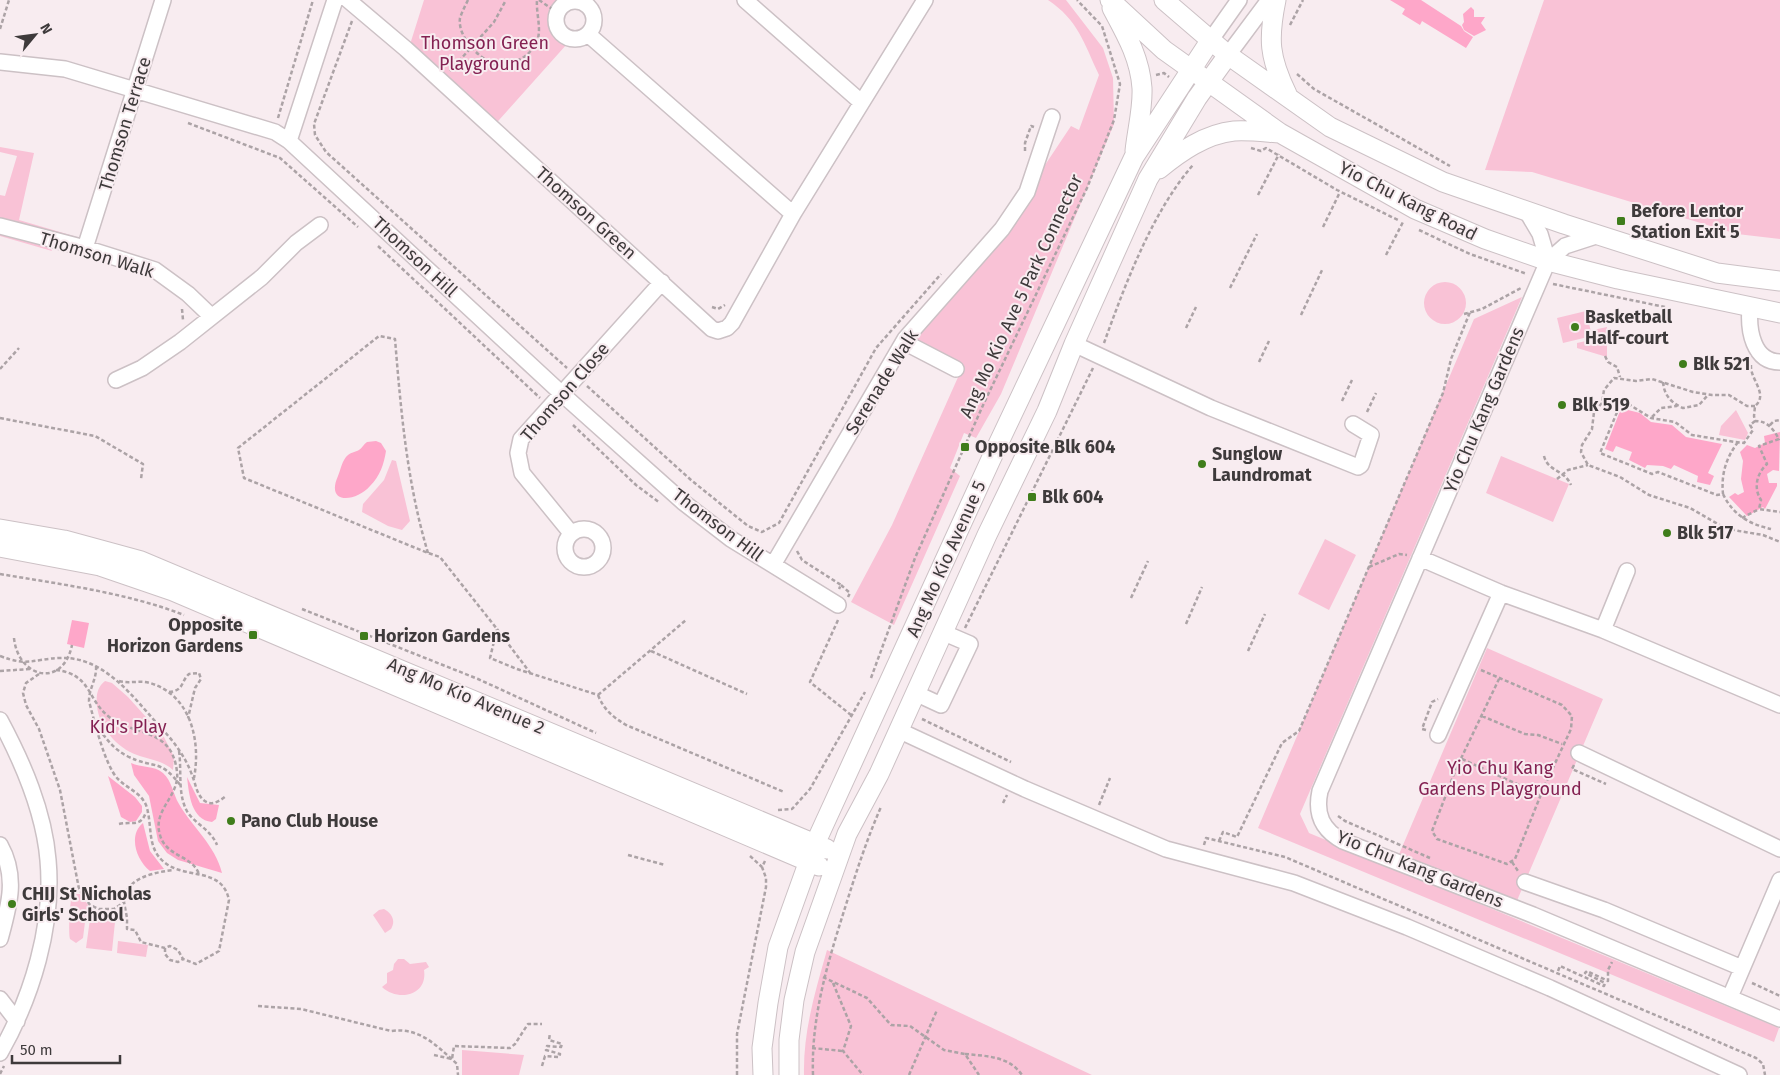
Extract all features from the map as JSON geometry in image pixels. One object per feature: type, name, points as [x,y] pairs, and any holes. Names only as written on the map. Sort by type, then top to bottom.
[{"type":"main road","name":"Yio Chu Kang Road","points":[[1109,0],[1164,50],[1280,133],[1415,209],[1486,239],[1548,260],[1618,279],[1780,313]]},
{"type":"main road","points":[[1109,0],[1134,49],[1142,90],[1134,157]]},
{"type":"main road","name":"Yio Chu Kang Road","points":[[1164,0],[1210,42],[1288,95],[1330,127],[1435,178],[1528,212],[1717,273],[1780,282]]},
{"type":"main road","points":[[1276,0],[1270,26],[1271,46],[1275,68],[1288,95]]},
{"type":"main road","name":"Ang Mo Kio Avenue 5","points":[[763,1075],[762,1048],[778,947],[812,853],[992,457],[1134,157],[1210,42]]},
{"type":"main road","name":"Ang Mo Kio Avenue 5","points":[[788,1075],[789,1040],[794,1000],[805,952],[847,834],[879,774],[898,730],[923,696],[942,632],[1047,410],[1074,344],[1148,179],[1208,82],[1228,55]]},
{"type":"main road","points":[[1148,179],[1174,157],[1216,135],[1234,131],[1280,133]]},
{"type":"main road","name":"Ang Mo Kio Avenue 2","points":[[0,529],[64,540],[141,561],[575,752],[837,863]]},
{"type":"main road","name":"Ang Mo Kio Avenue 2","points":[[0,547],[100,566],[158,585],[575,752]]},
{"type":"street","name":"Thomson Terrace","points":[[85,248],[163,0]]},
{"type":"street","points":[[288,141],[295,126],[334,0]]},
{"type":"street","name":"Thomson Green","points":[[348,0],[441,82],[712,329],[723,330],[732,323],[793,214],[925,0]]},
{"type":"street","points":[[745,0],[861,102]]},
{"type":"street","points":[[1210,42],[1240,0]]},
{"type":"street","points":[[1228,55],[1269,0]]},
{"type":"street","points":[[568,2],[581,2],[592,10],[595,23],[589,35],[577,40],[564,36],[556,25],[558,13],[568,2]]},
{"type":"street","points":[[589,35],[793,214]]},
{"type":"street","name":"Thomson Hill","points":[[0,62],[65,69],[275,132],[288,141],[561,393],[683,502],[731,539],[773,565]]},
{"type":"street","name":"Serenade Walk","points":[[773,565],[904,342],[1002,229],[1027,192],[1052,117]]},
{"type":"street","points":[[1528,212],[1540,234],[1548,260]]},
{"type":"street","points":[[116,380],[142,368],[180,342],[262,277],[296,243],[320,225]]},
{"type":"street","name":"Thomson Walk","points":[[0,226],[85,248],[156,270],[188,294],[211,316]]},
{"type":"street","name":"Yio Chu Kang Gardens","points":[[1599,235],[1565,246],[1548,260],[1320,791],[1318,808],[1322,824],[1343,841],[1618,950],[1780,1019]]},
{"type":"street","name":"Thomson Close","points":[[571,533],[522,473],[518,453],[521,439],[662,282]]},
{"type":"street","points":[[1750,308],[1749,322],[1757,349],[1765,358],[1780,362]]},
{"type":"street","points":[[904,342],[956,369]]},
{"type":"street","points":[[1074,344],[1211,408],[1358,467],[1361,465],[1371,434],[1353,424]]},
{"type":"street","points":[[1420,558],[1501,593],[1603,630],[1780,705]]},
{"type":"street","points":[[773,565],[839,607]]},
{"type":"street","points":[[1603,630],[1626,571]]},
{"type":"street","points":[[1438,735],[1501,593]]},
{"type":"street","points":[[923,696],[941,705],[970,644],[942,632]]},
{"type":"street","points":[[0,720],[15,748],[38,807],[48,860],[48,916],[32,976],[0,1053]]},
{"type":"street","points":[[898,730],[1025,789],[1166,849],[1294,883],[1407,927],[1550,988],[1739,1075]]},
{"type":"street","points":[[0,739],[29,809],[39,861],[38,914],[14,1016],[0,1034]]},
{"type":"street","points":[[1579,754],[1780,849]]},
{"type":"street","points":[[0,845],[11,899],[0,939]]},
{"type":"street","points":[[1730,997],[1745,975],[1780,880]]},
{"type":"street","points":[[1525,882],[1604,910],[1745,975]]},
{"type":"street","points":[[0,998],[14,1016]]},
{"type":"path","points":[[0,29],[9,0]]},
{"type":"path","points":[[277,119],[313,0]]},
{"type":"path","points":[[468,0],[460,19],[461,28],[472,46],[490,62],[500,65],[510,64],[528,54],[538,38],[538,0]]},
{"type":"path","points":[[441,82],[494,22],[506,0]]},
{"type":"path","points":[[538,0],[558,13]]},
{"type":"path","name":"Ang Mo Kio Ave 5 Park Connector","points":[[784,811],[792,809],[810,789],[868,686],[915,558],[976,421],[1087,188],[1114,120],[1120,84],[1102,26],[1078,0]]},
{"type":"path","points":[[1288,31],[1292,19],[1304,0]]},
{"type":"path","points":[[1296,73],[1314,89],[1458,170]]},
{"type":"path","points":[[186,122],[280,158],[364,232]]},
{"type":"path","points":[[1258,195],[1279,154]]},
{"type":"path","points":[[960,640],[1099,356],[1134,266],[1173,189],[1198,160]]},
{"type":"path","points":[[1323,227],[1340,192]]},
{"type":"path","points":[[1386,255],[1402,222]]},
{"type":"path","points":[[1230,288],[1257,234]]},
{"type":"path","points":[[378,245],[550,405]]},
{"type":"path","points":[[1301,315],[1323,268]]},
{"type":"path","points":[[1464,314],[1489,305],[1528,282]]},
{"type":"path","points":[[177,302],[185,315],[183,324]]},
{"type":"path","points":[[705,302],[712,308],[718,309],[727,304]]},
{"type":"path","points":[[1186,328],[1196,307]]},
{"type":"path","points":[[1219,841],[1223,832],[1237,837],[1282,743],[1299,731],[1443,394],[1451,359],[1470,312]]},
{"type":"path","points":[[428,553],[415,511],[404,437],[395,339],[379,336],[238,448],[244,478],[428,553],[440,557],[532,674]]},
{"type":"path","points":[[1259,362],[1269,341]]},
{"type":"path","points":[[0,369],[19,348]]},
{"type":"path","points":[[1605,356],[1608,362],[1617,367],[1620,377]]},
{"type":"path","points":[[1588,465],[1581,452],[1582,444],[1592,429],[1594,412],[1602,403],[1607,385],[1614,378],[1620,377],[1636,381],[1652,379],[1708,395],[1729,395],[1748,406],[1755,406],[1759,402],[1761,395],[1759,387],[1750,374],[1751,364]]},
{"type":"path","points":[[1342,401],[1352,380]]},
{"type":"path","points":[[1663,382],[1666,395],[1678,406]]},
{"type":"path","points":[[1366,412],[1376,393]]},
{"type":"path","points":[[1651,418],[1661,408],[1678,406],[1688,409],[1694,408],[1708,395]]},
{"type":"path","points":[[1722,494],[1717,495],[1658,472],[1652,474],[1600,453],[1620,405],[1630,405],[1651,418],[1675,422],[1692,435],[1744,443],[1753,430],[1750,425],[1756,421],[1762,421],[1770,425],[1779,440],[1759,446],[1767,464],[1759,470],[1757,476],[1757,494],[1761,500],[1759,510]]},
{"type":"path","points":[[1755,406],[1756,421]]},
{"type":"path","points":[[0,418],[95,436],[143,464],[142,479]]},
{"type":"path","points":[[1770,425],[1774,421],[1780,420]]},
{"type":"path","points":[[572,425],[636,485],[668,509]]},
{"type":"path","points":[[1738,442],[1728,456],[1724,468],[1721,480],[1722,494],[1731,508],[1742,518],[1771,529]]},
{"type":"path","points":[[1544,456],[1548,465],[1564,473],[1571,484]]},
{"type":"path","points":[[1557,479],[1578,466],[1588,465],[1620,477],[1649,495],[1690,508],[1723,527],[1739,532],[1764,534],[1780,542]]},
{"type":"path","points":[[1742,518],[1759,510],[1780,512]]},
{"type":"path","points":[[796,550],[802,560],[842,585],[850,593],[839,607]]},
{"type":"path","points":[[1368,567],[1399,554],[1420,558]]},
{"type":"path","points":[[1131,598],[1148,561]]},
{"type":"path","points":[[0,574],[102,593],[167,609],[185,616]]},
{"type":"path","points":[[842,585],[839,607],[810,682],[852,715]]},
{"type":"path","points":[[1186,624],[1202,587]]},
{"type":"path","points":[[1248,651],[1265,614]]},
{"type":"path","points":[[598,694],[686,620]]},
{"type":"path","points":[[497,629],[490,658],[532,674],[598,694]]},
{"type":"path","points":[[14,638],[18,654],[30,669],[39,674]]},
{"type":"path","points":[[72,645],[69,659],[64,666],[39,674],[26,683],[24,701],[39,729],[60,790],[79,889],[90,905],[99,909],[114,909],[124,902]]},
{"type":"path","points":[[651,651],[747,694]]},
{"type":"path","points":[[0,656],[24,662],[69,659],[96,666],[118,680],[178,749],[194,778],[200,798],[214,803],[226,796]]},
{"type":"path","points":[[96,666],[97,676],[89,692],[89,701],[105,756],[118,780],[142,798],[147,808],[154,850],[164,862],[176,870]]},
{"type":"path","points":[[0,670],[30,669]]},
{"type":"path","points":[[56,670],[82,680],[105,713],[114,721],[152,734],[166,746],[176,766],[178,778],[173,792],[161,811],[159,831],[168,850],[192,862],[199,874]]},
{"type":"path","points":[[167,692],[178,690],[189,674],[199,673],[201,679],[195,688],[188,718]]},
{"type":"path","points":[[1495,677],[1566,707],[1572,716],[1572,727],[1563,744],[1515,859],[1511,863],[1504,863],[1438,839],[1432,831],[1462,759],[1499,679]]},
{"type":"path","points":[[118,680],[150,683],[180,702],[188,718],[196,745],[194,778]]},
{"type":"path","points":[[598,694],[602,706],[612,716],[626,725],[784,792]]},
{"type":"path","points":[[923,696],[922,719],[1011,762]]},
{"type":"path","points":[[1482,716],[1525,734],[1538,735],[1563,744]]},
{"type":"path","points":[[98,727],[112,746],[138,761],[161,765],[172,774],[181,787]]},
{"type":"path","points":[[178,749],[181,787],[188,812],[210,832],[217,844]]},
{"type":"path","points":[[1462,759],[1541,796]]},
{"type":"path","points":[[1101,800],[1110,778]]},
{"type":"path","points":[[1003,803],[1008,794]]},
{"type":"path","points":[[814,1075],[812,1048],[823,977],[865,842],[882,805]]},
{"type":"path","points":[[119,824],[133,825],[141,822],[146,815],[147,808]]},
{"type":"path","points":[[1333,810],[1344,821],[1433,859]]},
{"type":"path","points":[[628,855],[665,864]]},
{"type":"path","points":[[737,1075],[737,1034],[766,887],[766,878],[762,867],[764,864]]},
{"type":"path","points":[[176,870],[199,874],[219,882],[225,888],[229,900],[219,950],[196,964],[183,959],[178,950],[170,946],[165,948],[141,942],[135,930],[127,929],[124,896],[132,884],[148,876],[176,870]]},
{"type":"path","points":[[165,948],[165,954],[170,960],[178,962],[183,959]]},
{"type":"path","points":[[1558,971],[1560,966],[1604,986],[1606,983],[1585,973],[1587,971],[1608,981],[1608,970],[1618,950]]},
{"type":"path","points":[[1745,975],[1780,996]]},
{"type":"path","points":[[823,977],[856,991],[867,998],[891,1025],[910,1026],[944,1050],[1006,1060],[1015,1066],[1022,1075]]},
{"type":"path","points":[[832,982],[851,1026],[843,1051]]},
{"type":"path","points":[[258,1006],[301,1009],[391,1031],[402,1029],[422,1034],[457,1064],[458,1075]]},
{"type":"path","points":[[909,1075],[936,1010]]},
{"type":"path","points":[[452,1059],[454,1046],[510,1048],[515,1044],[528,1024],[542,1024]]},
{"type":"path","points":[[542,1066],[545,1056],[559,1057],[560,1054],[546,1050],[547,1046],[561,1048],[562,1044],[549,1040],[550,1033]]},
{"type":"path","points":[[812,1048],[843,1051],[863,1075]]},
{"type":"path","points":[[961,1053],[968,1057],[979,1075]]},
{"type":"path","points":[[434,1056],[452,1059]]},
{"type":"green space","name":"Thomson Green Playground","points":[[424,0],[560,0],[554,6],[550,18],[553,29],[567,44],[491,129],[407,54]]},
{"type":"green space","points":[[1048,0],[1066,0],[1103,48],[1113,78],[1114,124],[1001,394],[976,438],[964,433],[950,468],[960,476],[894,625],[851,602],[892,525],[959,375],[905,339],[1027,192],[1071,126],[1079,130],[1099,75],[1084,42],[1073,24],[1067,16]]},
{"type":"green space","points":[[1544,0],[1780,0],[1780,239],[1737,234],[1532,172],[1485,170]]},
{"type":"green space","points":[[0,147],[34,153],[19,220],[77,237],[75,243],[0,221],[0,195],[5,196],[17,156],[0,152]]},
{"type":"green space","points":[[0,230],[47,242],[52,251],[0,236]]},
{"type":"green space","points":[[1449,282],[1457,285],[1463,291],[1466,303],[1463,315],[1457,321],[1441,324],[1433,321],[1427,315],[1424,299],[1427,291],[1433,285]]},
{"type":"green space","points":[[1522,297],[1300,814],[1309,833],[1779,1028],[1774,1042],[1258,828],[1474,319]]},
{"type":"green space","name":"Basketball Half-court","points":[[1586,311],[1592,336],[1563,343],[1557,318]]},
{"type":"green space","points":[[1607,327],[1607,357],[1577,348],[1577,343],[1595,339],[1593,330]]},
{"type":"green space","points":[[1736,410],[1748,433],[1745,440],[1719,435],[1721,426]]},
{"type":"green space","points":[[1501,456],[1569,484],[1553,522],[1486,493]]},
{"type":"green space","points":[[392,460],[396,461],[410,521],[402,530],[388,526],[362,512],[363,504],[384,480]]},
{"type":"green space","points":[[1325,539],[1356,555],[1329,610],[1298,594]]},
{"type":"green space","name":"Yio Chu Kang Gardens Playground","points":[[1487,648],[1603,699],[1513,910],[1397,859]]},
{"type":"green space","name":"Kid's Play","points":[[105,681],[112,683],[128,697],[164,737],[174,757],[173,770],[160,762],[130,752],[110,736],[101,722],[97,706],[98,692],[100,686]]},
{"type":"green space","points":[[72,894],[80,894],[92,910],[85,922],[83,938],[76,943],[69,936]]},
{"type":"green space","points":[[384,909],[391,915],[393,920],[391,929],[385,933],[373,915],[379,910]]},
{"type":"green space","points":[[90,919],[115,922],[112,951],[86,948]]},
{"type":"green space","points":[[118,941],[148,945],[146,957],[117,953]]},
{"type":"green space","points":[[827,950],[1092,1075],[804,1075],[805,1043],[814,997]]},
{"type":"green space","points":[[398,959],[404,959],[410,964],[426,962],[429,967],[424,970],[424,979],[417,991],[403,995],[389,992],[382,987],[387,983],[387,973],[393,970],[394,964]]},
{"type":"green space","points":[[462,1050],[524,1055],[519,1075],[462,1075]]},
{"type":"shaded area","points":[[1390,0],[1421,0],[1461,26],[1464,31],[1473,37],[1466,48],[1422,21],[1420,25],[1402,14],[1405,9]]},
{"type":"shaded area","points":[[1471,7],[1474,10],[1474,17],[1485,17],[1481,23],[1486,30],[1474,36],[1464,30],[1462,25],[1464,22],[1463,14]]},
{"type":"shaded area","points":[[1628,410],[1640,413],[1651,422],[1672,425],[1686,437],[1722,444],[1708,473],[1714,476],[1710,485],[1697,482],[1698,476],[1674,465],[1671,469],[1663,466],[1647,465],[1645,468],[1629,460],[1632,452],[1616,446],[1613,452],[1605,449],[1620,411]]},
{"type":"shaded area","points":[[1780,432],[1779,471],[1773,470],[1767,474],[1769,483],[1777,483],[1777,486],[1765,509],[1763,507],[1747,516],[1729,497],[1735,493],[1738,495],[1744,492],[1741,479],[1743,461],[1740,452],[1747,445],[1755,448],[1765,443],[1764,436]]},
{"type":"shaded area","points":[[376,441],[381,443],[386,451],[379,474],[370,486],[357,495],[350,498],[339,496],[335,485],[344,459],[349,454],[359,450],[367,442]]},
{"type":"shaded area","points":[[72,620],[89,623],[84,648],[67,644]]},
{"type":"shaded area","points":[[131,763],[159,770],[166,776],[179,804],[209,845],[222,873],[178,860],[167,853],[158,841],[149,796],[134,775]]},
{"type":"shaded area","points":[[108,776],[135,797],[142,806],[142,812],[136,821],[130,822],[121,817]]},
{"type":"shaded area","points":[[187,777],[200,803],[219,805],[216,819],[212,822],[200,817],[195,811],[190,798]]},
{"type":"shaded area","points":[[143,823],[150,851],[164,869],[150,871],[141,861],[135,841],[138,828]]},
{"type":"place","name":"Before Lentor Station Exit 5","points":[[1621,221]]},
{"type":"place","name":"Basketball Half-court","points":[[1575,327]]},
{"type":"place","name":"Blk 521","points":[[1683,364]]},
{"type":"place","name":"Blk 519","points":[[1562,405]]},
{"type":"place","name":"Opposite Blk 604","points":[[965,447]]},
{"type":"place","name":"Sunglow Laundromat","points":[[1202,464]]},
{"type":"place","name":"Blk 604","points":[[1032,497]]},
{"type":"place","name":"Blk 517","points":[[1667,533]]},
{"type":"place","name":"Opposite Horizon Gardens","points":[[253,635]]},
{"type":"place","name":"Horizon Gardens","points":[[364,636]]},
{"type":"place","name":"Pano Club House","points":[[231,821]]},
{"type":"place","name":"CHIJ St Nicholas Girls' School","points":[[12,904]]}]
